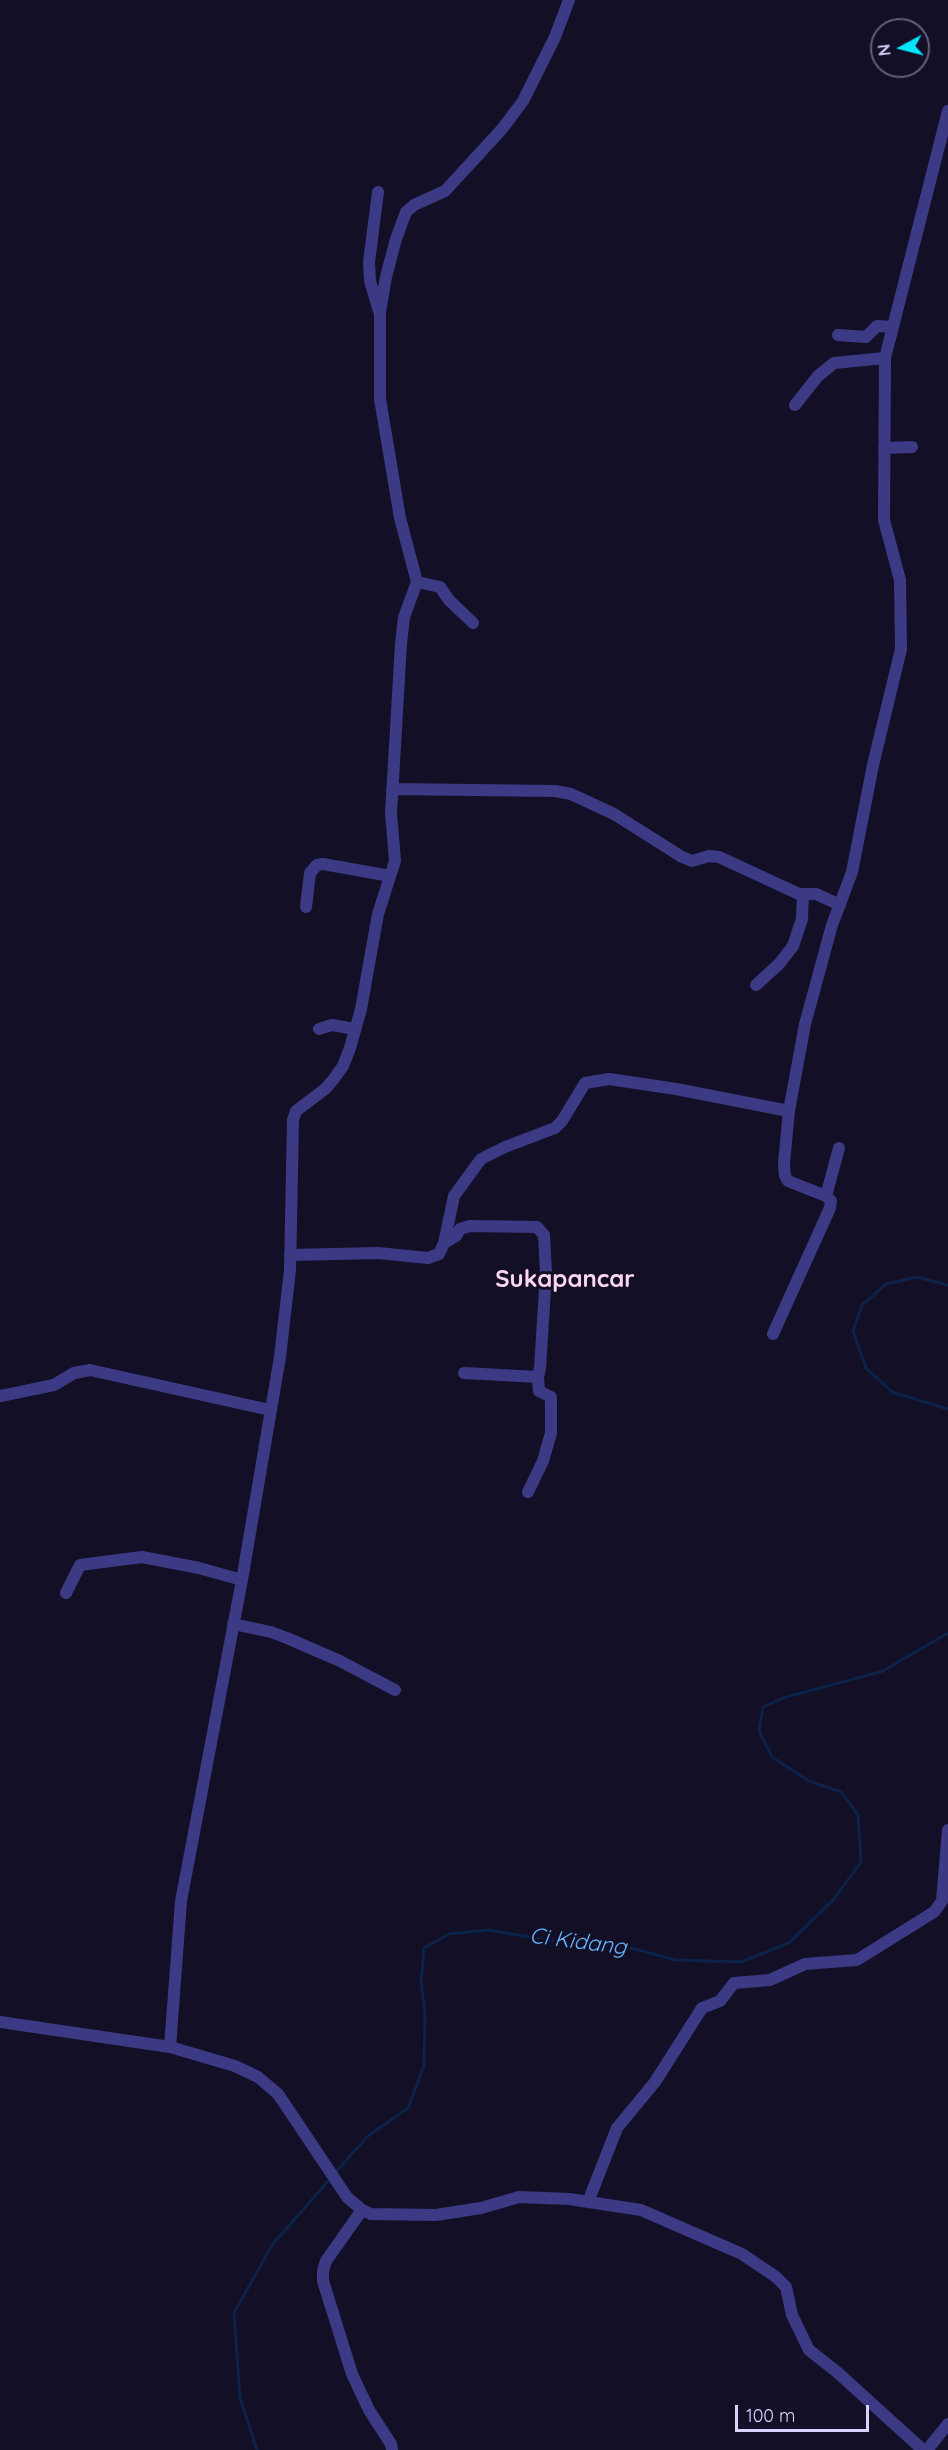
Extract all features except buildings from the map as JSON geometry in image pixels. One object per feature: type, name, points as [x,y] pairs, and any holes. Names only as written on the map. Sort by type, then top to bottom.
[{"type":"street","points":[[170,2048],[182,1901],[242,1580],[280,1357],[290,1255],[293,1120],[296,1111],[325,1089],[343,1066],[356,1029],[378,914],[395,861],[391,818],[403,622],[417,582],[400,518],[380,399],[380,312],[391,258],[406,212],[414,205],[445,191],[502,129],[523,101],[555,36],[569,0]]},
{"type":"street","points":[[773,1334],[827,1215],[831,1201],[826,1196],[788,1180],[785,1176],[789,1111],[804,1024],[840,904],[852,872],[873,765],[901,649],[900,580],[885,520],[885,358],[948,111]]},
{"type":"street","points":[[378,192],[369,262],[370,281],[380,312]]},
{"type":"street","points":[[838,335],[866,337],[878,326],[893,327]]},
{"type":"street","points":[[795,405],[819,376],[834,363],[885,358]]},
{"type":"street","points":[[885,448],[912,447]]},
{"type":"street","points":[[417,582],[440,587],[449,600],[473,623]]},
{"type":"street","points":[[392,789],[555,791],[571,794],[614,814],[682,857],[692,861],[709,856],[719,857],[800,894],[816,894],[840,904]]},
{"type":"street","points":[[306,907],[310,873],[317,865],[323,864],[390,876]]},
{"type":"street","points":[[756,985],[779,964],[793,946],[802,919],[803,894]]},
{"type":"street","points":[[319,1029],[332,1025],[356,1029]]},
{"type":"street","points":[[290,1255],[378,1253],[428,1258],[438,1254],[444,1244],[454,1197],[481,1159],[558,1125],[585,1083],[609,1079],[676,1089],[789,1111]]},
{"type":"street","points":[[826,1196],[839,1148]]},
{"type":"street","points":[[444,1244],[456,1236],[463,1227],[537,1227],[542,1230],[546,1273],[538,1377],[539,1391],[551,1397],[551,1433],[543,1461],[528,1492]]},
{"type":"street","points":[[0,1396],[54,1385],[74,1373],[90,1370],[270,1410]]},
{"type":"street","points":[[464,1373],[538,1377]]},
{"type":"street","points":[[66,1593],[80,1565],[142,1557],[199,1568],[242,1580]]},
{"type":"street","points":[[233,1624],[287,1638],[348,1665],[395,1690]]},
{"type":"street","points":[[588,2202],[617,2128],[655,2082],[702,2008],[720,2001],[734,1983],[770,1980],[805,1964],[857,1960],[937,1909],[942,1901],[947,1867],[948,1830]]},
{"type":"street","points":[[0,2022],[170,2048],[235,2066],[258,2077],[278,2094],[347,2197],[362,2210],[384,2215],[436,2215],[481,2208],[519,2197],[588,2202],[641,2210],[742,2254],[776,2277],[786,2287],[792,2315],[810,2350],[925,2450],[948,2424]]},
{"type":"street","points":[[362,2210],[326,2261],[323,2271],[324,2281],[352,2374],[369,2410],[391,2444],[392,2450]]},
{"type":"waterway","name":"Ci Kidang","points":[[948,1285],[917,1277],[886,1284],[862,1305],[853,1331],[866,1368],[892,1392],[948,1409]]},
{"type":"waterway","name":"Ci Kidang","points":[[335,2173],[368,2136],[408,2108],[424,2066],[425,2014],[421,1982],[424,1948],[449,1934],[488,1930],[577,1945],[627,1947],[676,1960],[741,1962],[789,1943],[834,1899],[861,1862],[858,1815],[841,1792],[809,1781],[772,1757],[759,1731],[763,1707],[783,1698],[883,1671],[948,1633]]},
{"type":"waterway","name":"Ci Kidang","points":[[257,2450],[240,2398],[234,2313],[272,2245],[331,2178]]},
{"type":"district","name":"Sukapancar","points":[[565,1280]]}]
